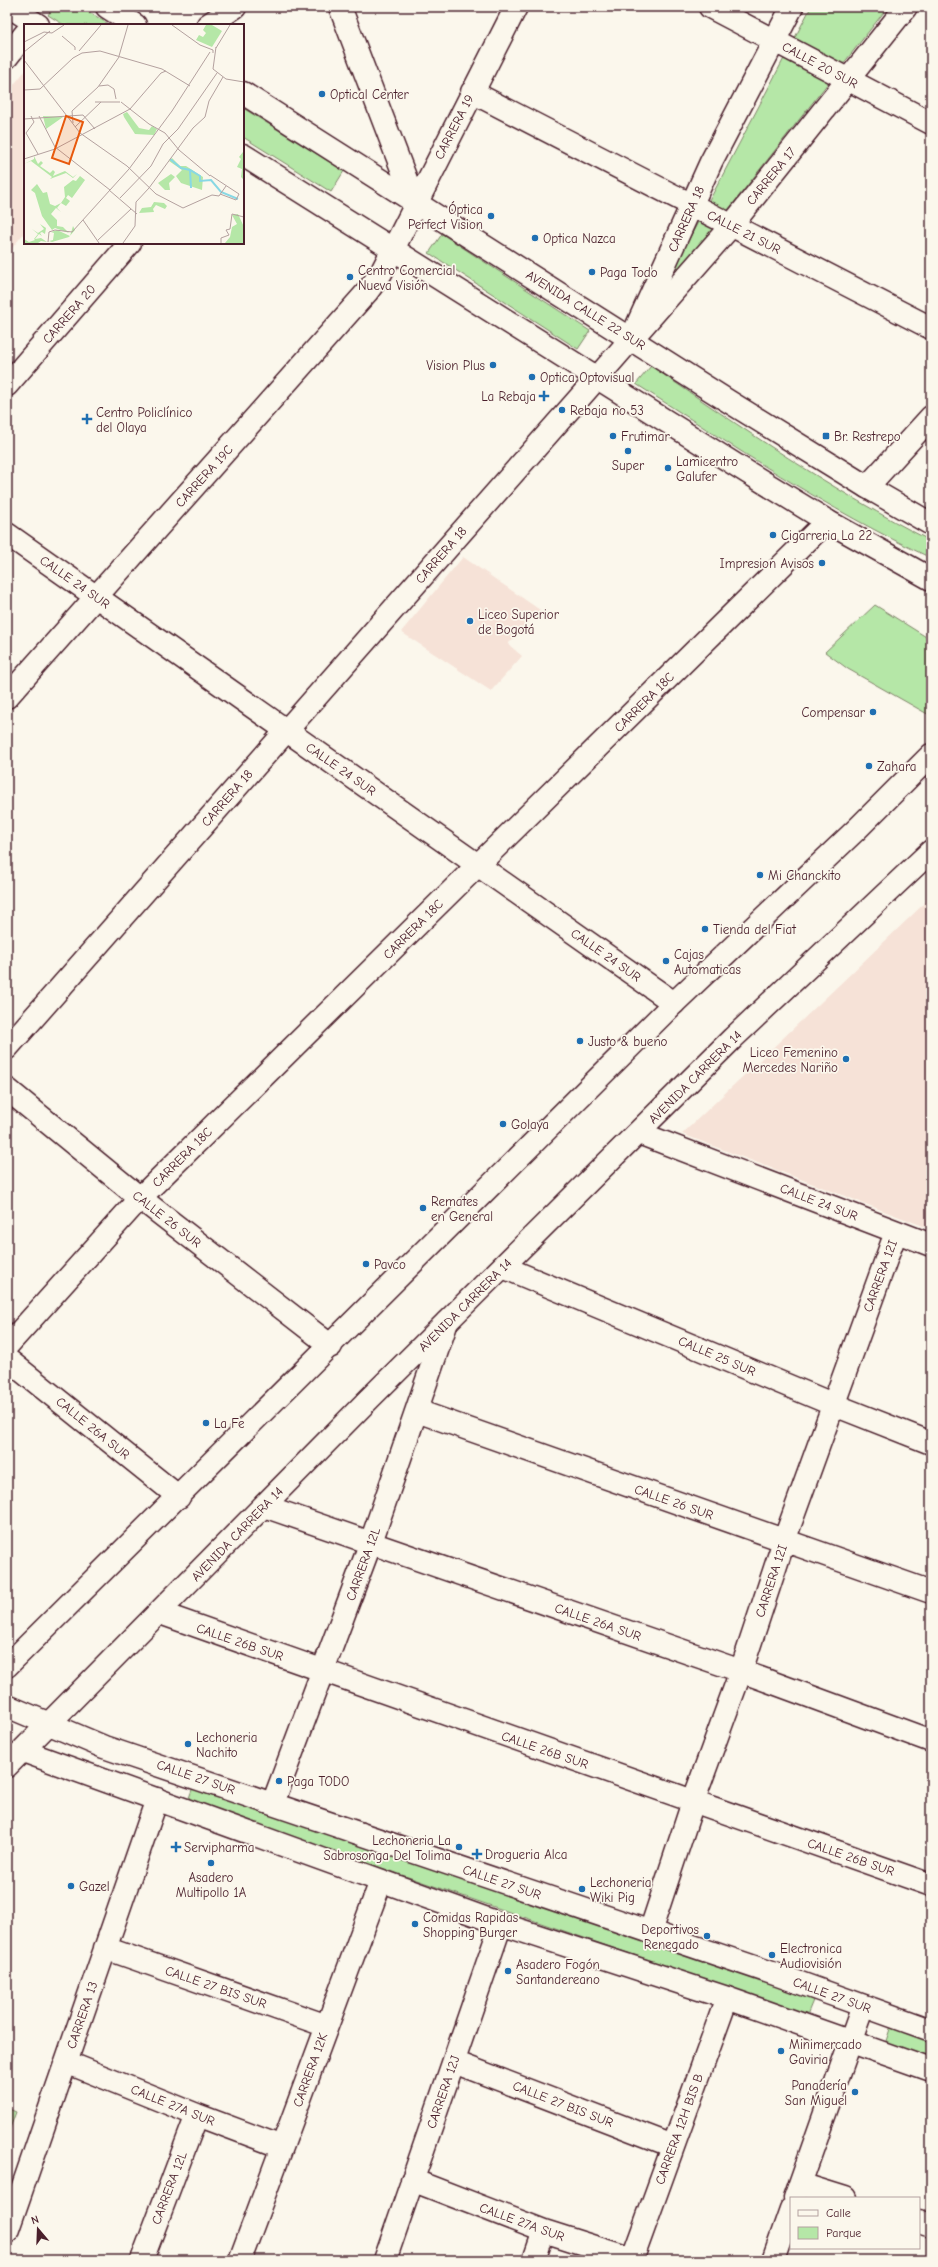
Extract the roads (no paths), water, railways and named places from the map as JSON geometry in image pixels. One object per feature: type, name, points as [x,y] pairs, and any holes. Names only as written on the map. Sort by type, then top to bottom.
[{"type":"street","points":[[10,7],[29,24]]},
{"type":"street","points":[[107,7],[133,24]]},
{"type":"street","points":[[210,24],[235,7]]},
{"type":"street","points":[[340,7],[415,203]]},
{"type":"street","name":"CARRERA 19","points":[[392,248],[516,7]]},
{"type":"street","name":"CALLE 20 SUR","points":[[710,7],[931,123]]},
{"type":"street","name":"CARRERA 18","points":[[7,1048],[631,339],[711,162],[792,7]]},
{"type":"street","name":"CARRERA 17","points":[[631,339],[731,226],[906,7]]},
{"type":"street","points":[[7,57],[24,37]]},
{"type":"street","name":"CALLE 21 SUR","points":[[472,92],[931,328]]},
{"type":"street","name":"AVENIDA CALLE 22 SUR","points":[[244,95],[867,487],[931,524]]},
{"type":"street","points":[[244,156],[827,521],[931,579]]},
{"type":"street","name":"CARRERA 20","points":[[7,385],[129,244]]},
{"type":"street","name":"CARRERA 19C","points":[[7,697],[367,292],[381,273],[392,248]]},
{"type":"street","points":[[867,487],[931,417]]},
{"type":"street","name":"CARRERA 18C","points":[[7,1346],[140,1198],[827,521]]},
{"type":"street","name":"CALLE 24 SUR","points":[[7,534],[674,1003]]},
{"type":"street","points":[[7,1666],[180,1497],[674,1003],[857,829],[931,755]]},
{"type":"street","name":"AVENIDA CARRERA 14","points":[[7,1766],[447,1322],[734,1038],[931,851]]},
{"type":"street","name":"CALLE 26 SUR","points":[[7,1089],[140,1198],[331,1346]]},
{"type":"street","name":"CALLE 24 SUR","points":[[639,1133],[931,1246]]},
{"type":"street","name":"CARRERA 12I","points":[[650,1932],[693,1802],[741,1672],[784,1541],[832,1404],[896,1232]]},
{"type":"street","name":"CALLE 25 SUR","points":[[503,1267],[832,1404],[931,1443]]},
{"type":"street","name":"CARRERA 12L","points":[[273,1803],[371,1542],[447,1322]]},
{"type":"street","name":"CALLE 26A SUR","points":[[7,1359],[180,1497]]},
{"type":"street","name":"CALLE 26 SUR","points":[[417,1411],[931,1592]]},
{"type":"street","name":"CALLE 26A SUR","points":[[264,1506],[741,1672],[931,1741]]},
{"type":"street","name":"CALLE 26B SUR","points":[[160,1613],[693,1802],[931,1884]]},
{"type":"street","name":"CALLE 27 SUR","points":[[7,1706],[104,1747],[650,1932],[931,2030]]},
{"type":"street","points":[[23,1751],[501,1924],[727,1998],[931,2070]]},
{"type":"street","name":"CARRERA 13","points":[[7,2232],[157,1799]]},
{"type":"street","name":"CARRERA 12K","points":[[240,2260],[381,1881]]},
{"type":"street","name":"CARRERA 12J","points":[[385,2260],[501,1924]]},
{"type":"street","name":"CALLE 27 BIS SUR","points":[[105,1948],[327,2026]]},
{"type":"street","name":"CARRERA 12H BIS B","points":[[632,2260],[727,1998]]},
{"type":"street","points":[[838,2197],[798,2191],[863,2006]]},
{"type":"street","name":"CALLE 27A SUR","points":[[66,2062],[196,2116],[282,2147]]},
{"type":"street","name":"CALLE 27 BIS SUR","points":[[454,2062],[673,2146]]},
{"type":"street","name":"CARRERA 12L","points":[[142,2260],[196,2116]]},
{"type":"street","name":"CALLE 27A SUR","points":[[412,2180],[544,2231],[632,2260]]},
{"type":"street","points":[[773,2260],[790,2212]]},
{"type":"street","points":[[920,2222],[931,2226]]},
{"type":"street","points":[[534,2260],[544,2231]]},
{"type":"place","name":"Optical Center","points":[[322,94]]},
{"type":"place","name":"Óptica Perfect Vision","points":[[491,216]]},
{"type":"place","name":"Optica Nazca","points":[[535,238]]},
{"type":"place","name":"Paga Todo","points":[[592,272]]},
{"type":"place","name":"Centro Comercial Nueva Visión","points":[[350,277]]},
{"type":"place","name":"Vision Plus","points":[[493,365]]},
{"type":"place","name":"Optica Optovisual","points":[[532,377]]},
{"type":"place","name":"La Rebaja","points":[[544,396]]},
{"type":"place","name":"Rebaja no 53","points":[[562,410]]},
{"type":"place","name":"Centro Policlínico del Olaya","points":[[87,419]]},
{"type":"place","name":"Frutimar","points":[[613,436]]},
{"type":"place","name":"Br. Restrepo","points":[[826,436]]},
{"type":"place","name":"Super","points":[[628,451]]},
{"type":"place","name":"Lamicentro Galufer","points":[[668,468]]},
{"type":"place","name":"Cigarreria La 22","points":[[773,535]]},
{"type":"place","name":"Impresion Avisos","points":[[822,563]]},
{"type":"place","name":"Liceo Superior de Bogotá","points":[[470,621]]},
{"type":"place","name":"Compensar","points":[[873,712]]},
{"type":"place","name":"Zahara","points":[[869,766]]},
{"type":"place","name":"Mi Chanckito","points":[[760,875]]},
{"type":"place","name":"Tienda del Fiat","points":[[705,929]]},
{"type":"place","name":"Cajas Automaticas","points":[[666,961]]},
{"type":"place","name":"Justo & bueno","points":[[580,1041]]},
{"type":"place","name":"Liceo Femenino Mercedes Nariño","points":[[846,1059]]},
{"type":"place","name":"Golaya","points":[[503,1124]]},
{"type":"place","name":"Remates en General","points":[[423,1208]]},
{"type":"place","name":"Pavco","points":[[366,1264]]},
{"type":"place","name":"La Fe","points":[[206,1423]]},
{"type":"place","name":"Lechoneria Nachito","points":[[188,1744]]},
{"type":"place","name":"Paga TODO","points":[[279,1781]]},
{"type":"place","name":"Servipharma","points":[[176,1847]]},
{"type":"place","name":"Lechoneria La Sabrosonga Del Tolima","points":[[459,1847]]},
{"type":"place","name":"Drogueria Alca","points":[[477,1854]]},
{"type":"place","name":"Asadero Multipollo 1A","points":[[211,1863]]},
{"type":"place","name":"Gazel","points":[[71,1886]]},
{"type":"place","name":"Lechoneria Wiki Pig","points":[[582,1889]]},
{"type":"place","name":"Comidas Rapidas Shopping Burger","points":[[415,1924]]},
{"type":"place","name":"Deportivos Renegado","points":[[707,1936]]},
{"type":"place","name":"Electronica Audiovisión","points":[[772,1955]]},
{"type":"place","name":"Asadero Fogón Santandereano","points":[[508,1971]]},
{"type":"place","name":"Minimercado Gaviria","points":[[781,2051]]},
{"type":"place","name":"Panadería San Miguel","points":[[855,2092]]}]
